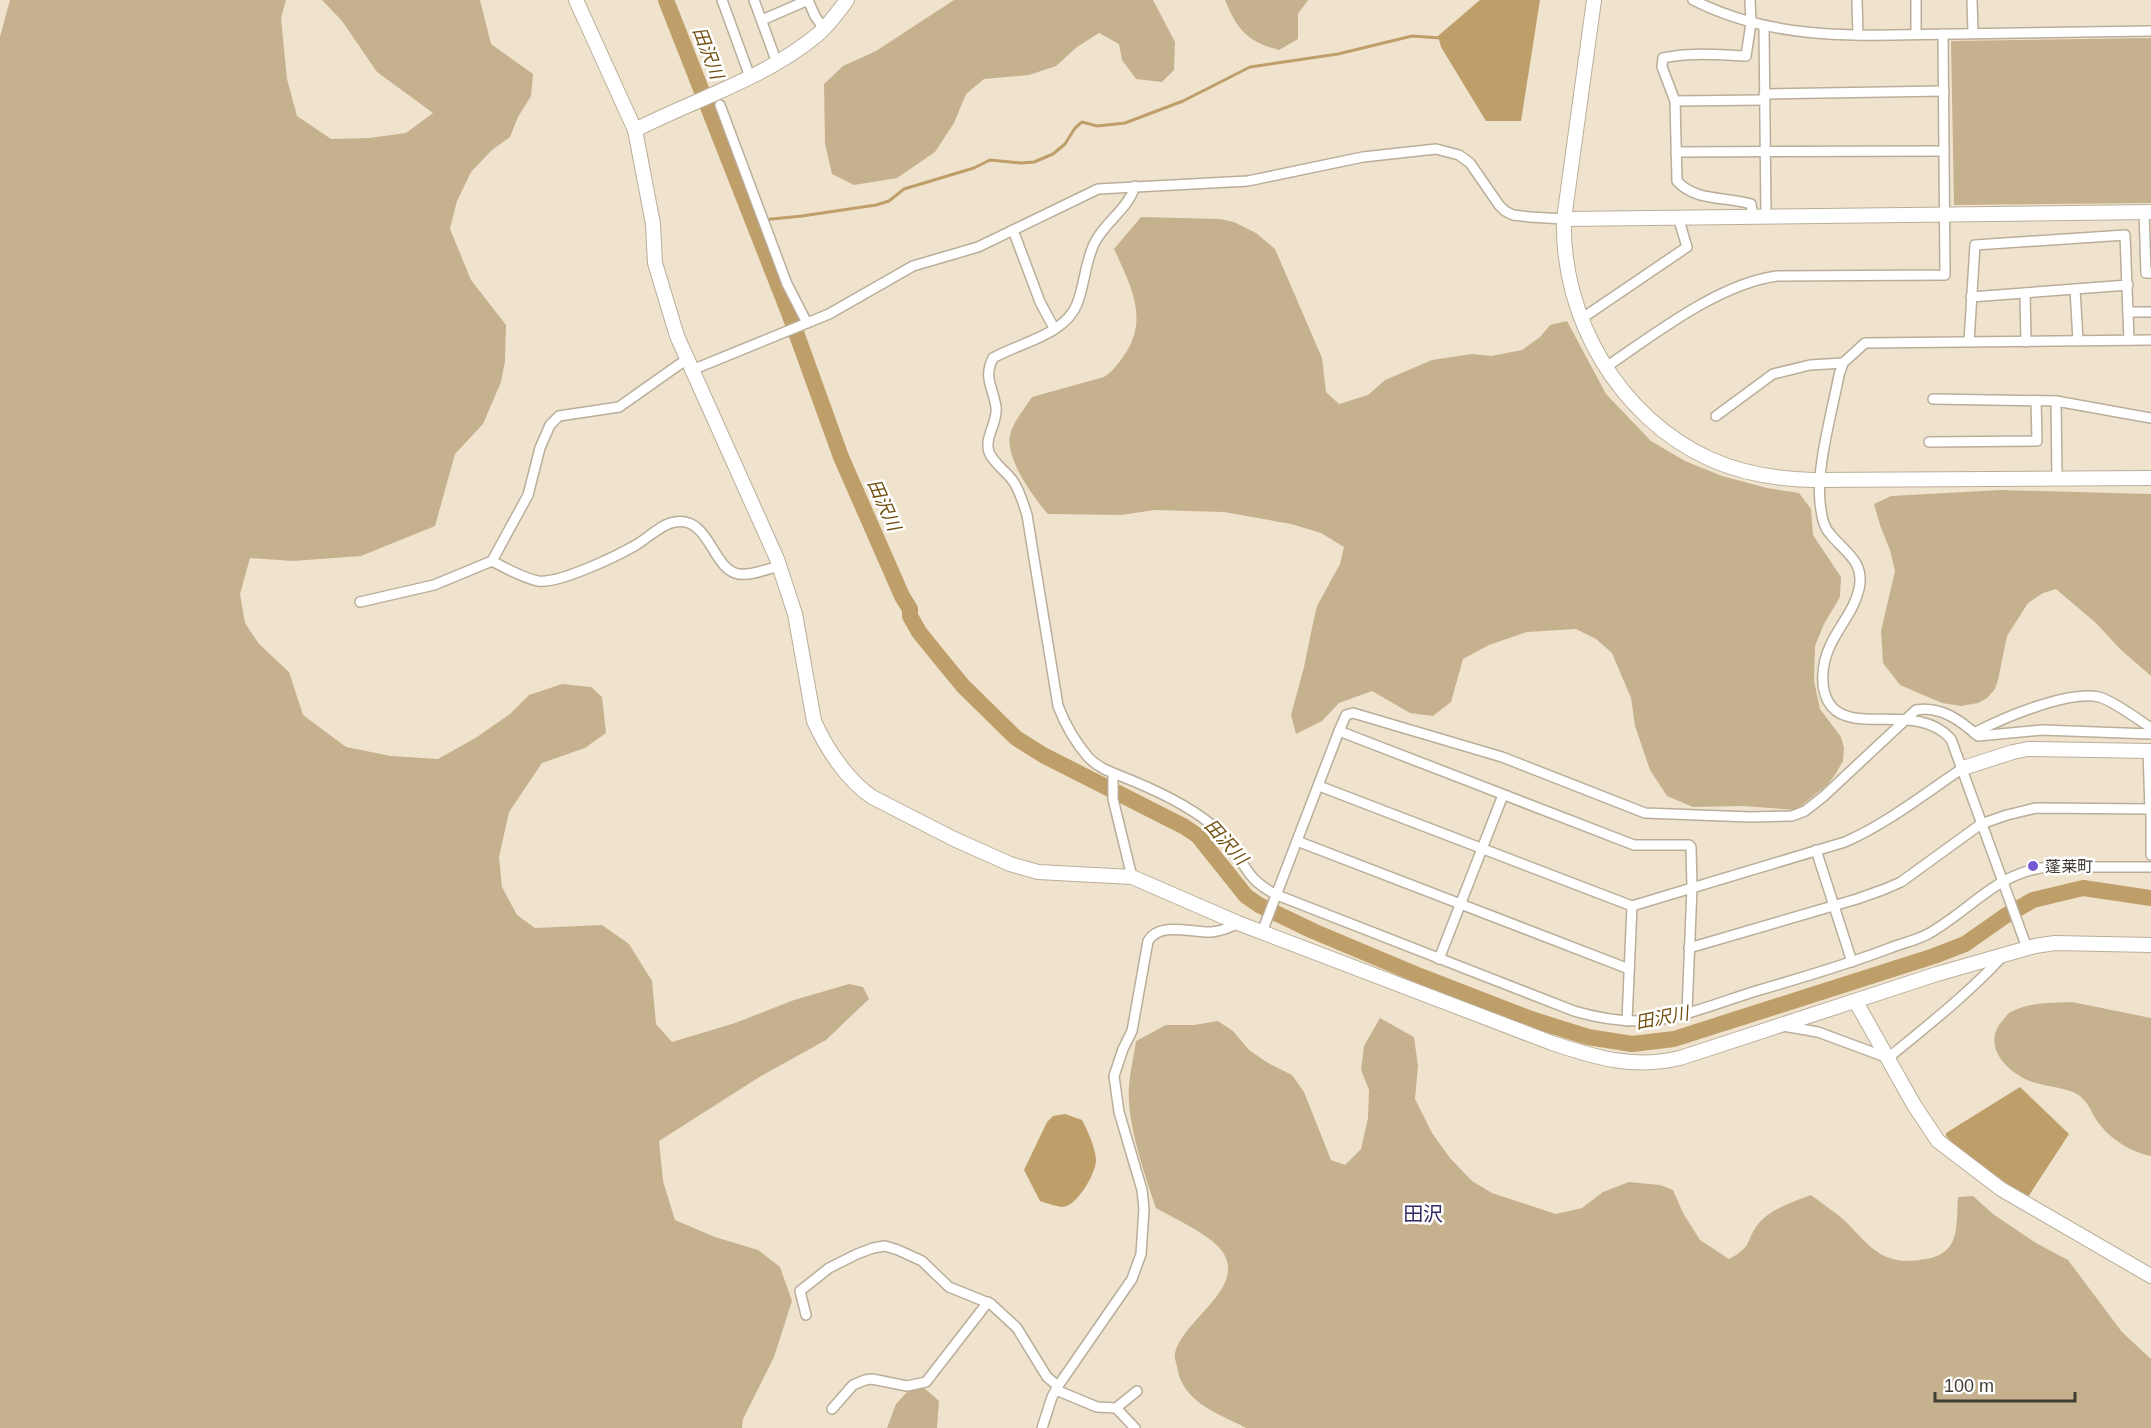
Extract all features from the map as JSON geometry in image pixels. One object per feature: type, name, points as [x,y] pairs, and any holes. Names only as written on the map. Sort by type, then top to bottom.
[{"type":"street","points":[[576,0],[635,130],[653,224],[655,263],[677,336],[779,566],[795,614],[814,721],[825,741],[861,790],[943,834],[1010,864],[1038,872],[1132,877],[1238,923],[1552,1043],[1595,1057],[1616,1061],[1660,1063],[1856,1002],[1937,974],[2027,948],[2055,943],[2151,945]]},
{"type":"street","points":[[722,0],[750,76]]},
{"type":"street","points":[[754,0],[777,63]]},
{"type":"street","points":[[762,20],[808,0],[824,28]]},
{"type":"street","points":[[635,130],[777,63],[799,49],[824,28],[847,0]]},
{"type":"street","points":[[1594,0],[1564,219],[1564,245],[1573,293],[1581,319],[1606,367],[1639,408],[1671,436],[1710,459],[1745,472],[1785,479],[2151,478]]},
{"type":"street","points":[[1750,0],[1751,22],[1746,56],[1688,55],[1663,58],[1662,67],[1675,101],[1677,181],[1684,189],[1704,196],[1751,204],[1760,216]]},
{"type":"street","points":[[1857,0],[1858,35]]},
{"type":"street","points":[[1916,0],[1916,34]]},
{"type":"street","points":[[1972,0],[1973,33]]},
{"type":"street","points":[[1695,1],[1764,27],[1827,35],[2151,31]]},
{"type":"street","points":[[1760,216],[1765,152],[1764,27]]},
{"type":"street","points":[[1606,367],[1718,295],[1763,278],[1945,275],[1943,34]]},
{"type":"street","points":[[1675,101],[1944,92]]},
{"type":"street","points":[[720,105],[787,284],[807,323]]},
{"type":"street","points":[[360,602],[434,585],[492,561],[528,495],[540,448],[550,425],[559,416],[619,407],[689,365],[829,314],[913,266],[978,247],[1098,189],[1248,181],[1363,157],[1436,149],[1458,155],[1470,163],[1505,211],[1513,215],[1530,217],[1564,219],[2148,212],[2146,273],[2151,273]]},
{"type":"street","points":[[1676,152],[1944,151]]},
{"type":"street","points":[[1135,186],[1132,195],[1102,230],[1095,242],[1072,314],[1054,328],[993,358],[988,372],[996,408],[988,449],[990,455],[1017,488],[1027,515],[1058,706],[1070,731],[1089,758],[1113,778],[1134,781],[1202,817],[1221,832],[1253,878],[1276,895],[1574,1011],[1609,1020],[1627,1021],[1656,1020],[1687,1012],[1852,962],[1928,934],[2003,880],[2035,868],[2151,867]]},
{"type":"street","points":[[1581,319],[1687,247],[1678,217]]},
{"type":"street","points":[[1013,230],[1040,302],[1054,328]]},
{"type":"street","points":[[1970,342],[1975,245],[2125,235],[2129,340]]},
{"type":"street","points":[[1971,297],[2128,285]]},
{"type":"street","points":[[2075,289],[2078,341]]},
{"type":"street","points":[[2025,293],[2026,342]]},
{"type":"street","points":[[2128,312],[2151,312]]},
{"type":"street","points":[[2027,948],[1951,739],[1943,730],[1922,721],[1858,718],[1847,715],[1831,707],[1826,698],[1823,669],[1830,645],[1851,612],[1859,590],[1860,577],[1857,565],[1847,550],[1830,535],[1822,519],[1820,507],[1820,480],[1843,363],[1865,343],[2151,340]]},
{"type":"street","points":[[1716,416],[1773,374],[1810,365],[1843,363]]},
{"type":"street","points":[[1933,399],[2056,401],[2151,418]]},
{"type":"street","points":[[1929,442],[2037,441],[2036,401]]},
{"type":"street","points":[[2056,401],[2057,479]]},
{"type":"street","points":[[492,561],[537,581],[548,581],[618,555],[662,526],[683,522],[698,529],[732,572],[748,574],[779,566]]},
{"type":"street","points":[[1974,733],[2062,699],[2088,696],[2101,697],[2151,728]]},
{"type":"street","points":[[1262,932],[1339,730],[1346,715],[1353,713],[1502,757],[1645,813],[1792,816],[1805,811],[1814,804],[1916,710],[1930,709],[1943,712],[1957,719],[1978,736],[2042,730],[2151,734]]},
{"type":"street","points":[[1339,730],[1635,845],[1689,845],[1691,847],[1692,887],[1687,1012]]},
{"type":"street","points":[[1319,786],[1632,906],[1845,842],[1873,830],[1963,768],[2013,752],[2028,749],[2150,751],[2151,855]]},
{"type":"street","points":[[1113,778],[1113,799],[1132,877]]},
{"type":"street","points":[[1439,958],[1503,795]]},
{"type":"street","points":[[1689,948],[1857,899],[1901,882],[1982,824],[2007,815],[2036,808],[2150,810]]},
{"type":"street","points":[[1297,841],[1629,969]]},
{"type":"street","points":[[1816,850],[1852,962]]},
{"type":"street","points":[[1627,1021],[1632,906]]},
{"type":"street","points":[[1042,1428],[1057,1388],[1132,1279],[1141,1254],[1144,1209],[1142,1190],[1119,1112],[1114,1076],[1134,1022],[1148,941],[1151,936],[1162,931],[1213,932],[1238,923]]},
{"type":"street","points":[[1887,1058],[1986,975],[2004,955]]},
{"type":"street","points":[[1856,1002],[1914,1105],[1938,1141],[2001,1189],[2151,1276]]},
{"type":"street","points":[[1781,1025],[1818,1032],[1887,1058]]},
{"type":"street","points":[[806,1315],[801,1291],[809,1283],[828,1268],[857,1254],[885,1246],[922,1261],[949,1287],[988,1302],[1017,1328],[1047,1377],[1057,1388],[1097,1407],[1116,1408],[1137,1391]]},
{"type":"street","points":[[832,1410],[853,1385],[865,1380],[872,1379],[907,1386],[926,1382],[988,1302]]},
{"type":"street","points":[[1116,1408],[1135,1428]]},
{"type":"shaded area","points":[[10,0],[286,0],[281,18],[287,79],[297,116],[331,139],[369,138],[406,133],[433,113],[377,72],[342,21],[322,0],[480,0],[491,44],[533,74],[531,96],[518,117],[510,137],[492,150],[471,172],[457,201],[450,229],[471,280],[506,325],[505,361],[501,382],[483,424],[455,454],[435,526],[361,556],[293,561],[250,558],[240,594],[245,623],[259,644],[289,672],[303,715],[346,747],[391,756],[438,759],[477,737],[510,714],[529,695],[562,684],[591,687],[602,697],[606,733],[585,748],[542,763],[509,812],[499,857],[502,887],[517,915],[535,928],[602,925],[629,944],[652,981],[656,1024],[672,1042],[735,1023],[794,1000],[849,984],[863,987],[869,999],[826,1040],[761,1076],[659,1141],[663,1181],[675,1220],[715,1237],[758,1250],[780,1267],[792,1301],[774,1357],[743,1419],[742,1428],[0,1428],[0,37]]},
{"type":"shaded area","points":[[954,0],[1153,0],[1175,42],[1174,70],[1162,82],[1136,79],[1122,60],[1119,44],[1099,33],[1077,47],[1056,66],[1029,75],[984,79],[966,94],[954,123],[935,152],[897,178],[854,185],[832,174],[825,144],[824,84],[843,66],[876,51]]},
{"type":"shaded area","points":[[1225,0],[1308,0],[1298,14],[1298,39],[1279,50],[1251,39],[1239,27]]},
{"type":"shaded area","points":[[1480,0],[1540,0],[1521,121],[1486,121],[1441,47],[1438,36]]},
{"type":"shaded area","points":[[2151,38],[2151,203],[1954,205],[1951,41]]},
{"type":"shaded area","points":[[1141,217],[1220,219],[1234,222],[1256,233],[1275,249],[1322,358],[1326,392],[1339,404],[1368,395],[1385,380],[1432,360],[1472,354],[1491,356],[1522,350],[1540,337],[1550,325],[1567,321],[1606,394],[1651,441],[1685,461],[1722,476],[1767,488],[1799,493],[1811,509],[1813,535],[1841,577],[1840,597],[1824,624],[1815,646],[1814,681],[1820,709],[1841,737],[1844,748],[1843,761],[1827,785],[1796,810],[1743,806],[1693,807],[1667,796],[1650,770],[1635,726],[1631,698],[1612,653],[1596,639],[1576,629],[1527,632],[1489,645],[1463,659],[1451,702],[1433,716],[1410,713],[1372,691],[1339,703],[1322,721],[1296,734],[1291,715],[1317,606],[1340,564],[1344,547],[1321,533],[1291,524],[1224,512],[1155,510],[1121,515],[1048,514],[1021,477],[1012,455],[1010,435],[1016,420],[1032,397],[1104,377],[1117,365],[1131,343],[1135,330],[1135,303],[1114,249]]},
{"type":"shaded area","points":[[2001,490],[2151,494],[2151,676],[2120,649],[2096,623],[2056,589],[2043,593],[2028,603],[2007,636],[1998,680],[1995,689],[1987,698],[1978,703],[1961,706],[1942,703],[1900,685],[1883,663],[1881,631],[1895,571],[1874,504],[1891,496]]},
{"type":"shaded area","points":[[2072,1002],[2151,1018],[2151,1156],[2130,1149],[2111,1136],[2080,1096],[2023,1078],[2008,1067],[1997,1053],[1995,1037],[1997,1028],[2010,1012],[2035,1004]]},
{"type":"shaded area","points":[[1380,1018],[1414,1037],[1418,1066],[1415,1099],[1432,1133],[1450,1158],[1472,1181],[1492,1193],[1556,1214],[1582,1208],[1603,1192],[1629,1182],[1660,1185],[1673,1190],[1683,1213],[1700,1240],[1729,1259],[1746,1246],[1759,1223],[1770,1213],[1811,1195],[1840,1217],[1879,1253],[1888,1258],[1911,1261],[1937,1256],[1945,1251],[1954,1237],[1958,1197],[1973,1196],[1993,1214],[2036,1243],[2068,1260],[2122,1332],[2151,1359],[2151,1428],[1246,1428],[1217,1414],[1201,1404],[1186,1389],[1179,1376],[1175,1353],[1180,1340],[1221,1291],[1227,1278],[1228,1265],[1217,1245],[1191,1227],[1156,1208],[1137,1148],[1130,1115],[1129,1087],[1136,1041],[1166,1025],[1194,1025],[1218,1021],[1233,1031],[1249,1050],[1292,1075],[1304,1092],[1331,1160],[1345,1165],[1361,1149],[1368,1118],[1369,1090],[1361,1070],[1364,1046]]},
{"type":"shaded area","points":[[2020,1087],[2069,1134],[2028,1197],[1975,1166],[1946,1136],[1946,1133]]},
{"type":"shaded area","points":[[1065,1114],[1082,1120],[1093,1144],[1096,1160],[1093,1173],[1085,1188],[1068,1206],[1062,1207],[1040,1201],[1024,1170],[1047,1122],[1053,1116]]},
{"type":"shaded area","points":[[923,1387],[939,1401],[937,1428],[887,1428],[896,1404],[910,1389]]},
{"type":"waterway","name":"田沢川","points":[[666,0],[789,313],[841,457],[919,632],[963,686],[1016,738],[1043,755],[1185,827],[1198,836],[1246,896],[1259,905],[1313,931],[1420,976],[1531,1019],[1588,1037],[1632,1044],[1674,1039],[1934,956],[1965,944],[2033,900],[2083,888],[2151,898]]},
{"type":"waterway","points":[[753,221],[876,205],[889,201],[904,189],[974,168],[990,160],[1034,162],[1053,154],[1065,144],[1075,128],[1082,122],[1097,126],[1125,123],[1183,101],[1250,67],[1338,54],[1412,36],[1441,38]]},
{"type":"place","name":"蓬莱町","points":[[2033,866]]},
{"type":"district","name":"田沢","points":[[1423,1214]]}]
